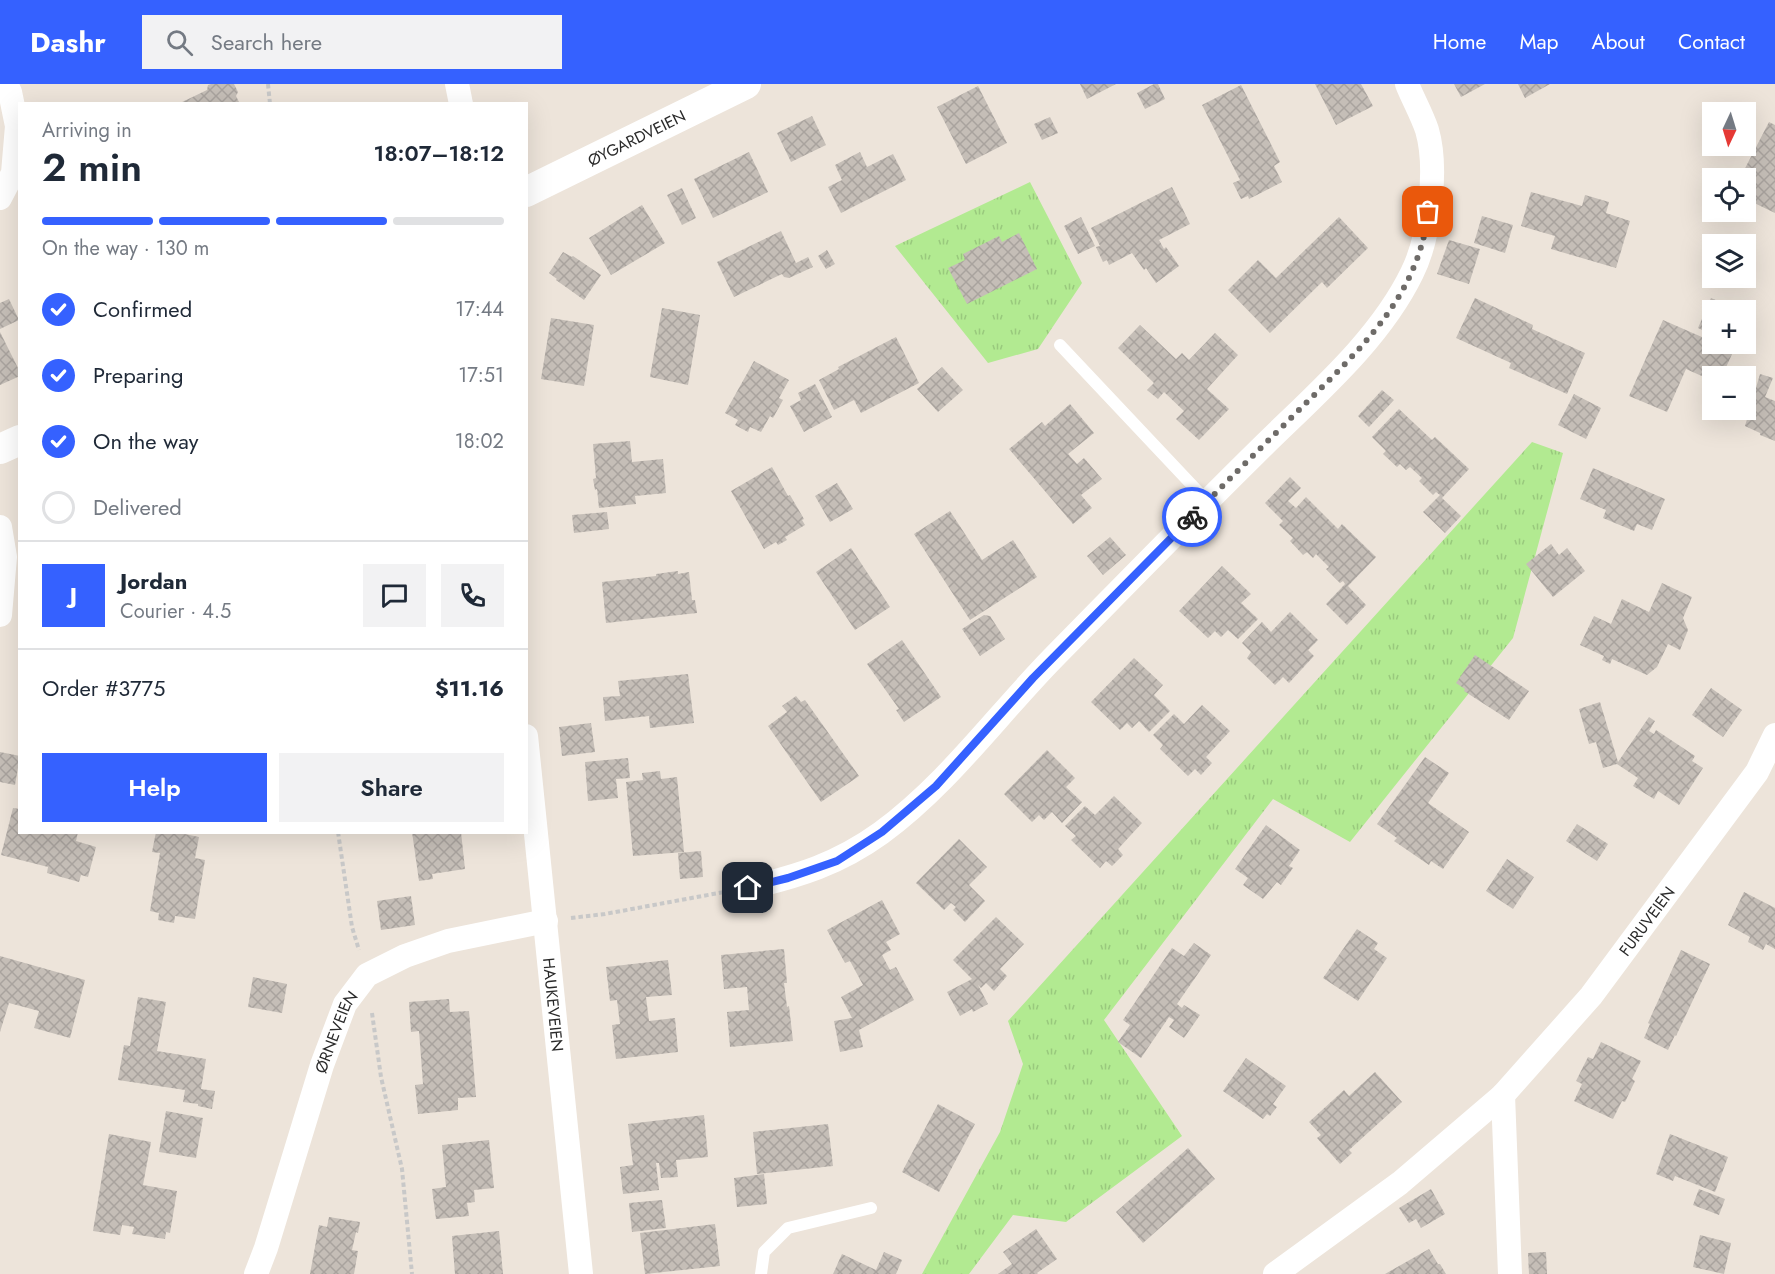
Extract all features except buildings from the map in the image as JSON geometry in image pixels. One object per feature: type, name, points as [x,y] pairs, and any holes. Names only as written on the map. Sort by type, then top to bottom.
[{"type":"street","points":[[0,198],[13,173],[17,126],[10,92],[6,84]]},
{"type":"street","points":[[457,84],[461,102]]},
{"type":"street","name":"ØYGARDVEIEN","points":[[528,191],[746,84]]},
{"type":"street","points":[[748,888],[788,878],[837,861],[882,832],[936,786],[1033,678],[1358,351],[1392,310],[1413,271],[1426,233],[1433,171],[1427,132],[1407,84]]},
{"type":"street","points":[[0,449],[18,441]]},
{"type":"street","points":[[0,527],[5,557],[0,615]]},
{"type":"street","name":"FURUVEIEN","points":[[1275,1274],[1400,1183],[1503,1095],[1591,996],[1766,777],[1775,735]]},
{"type":"street","name":"HAUKEVEIEN","points":[[528,754],[581,1274]]},
{"type":"street","name":"ØRNEVEIEN","points":[[256,1274],[333,1035],[345,1004],[367,975],[405,956],[448,941],[546,921]]},
{"type":"street","points":[[1503,1095],[1510,1274]]},
{"type":"lane","points":[[1060,345],[1207,501]]},
{"type":"lane","points":[[761,1274],[764,1252],[788,1228],[871,1208]]},
{"type":"path","points":[[268,84],[270,102]]},
{"type":"path","points":[[339,834],[352,927],[367,975],[381,1077],[402,1169],[412,1274]]},
{"type":"path","points":[[546,921],[605,914],[748,888]]},
{"type":"green space","points":[[1030,182],[1082,283],[1038,349],[988,363],[895,246]]},
{"type":"green space","points":[[1532,442],[1563,453],[1513,638],[1350,842],[1273,799],[1104,1020],[1182,1136],[1066,1222],[1013,1215],[969,1274],[922,1274],[1000,1132],[1023,1064],[1008,1021]]},
{"type":"way so far","points":[[1192,517],[1358,351],[1392,310],[1413,271],[1426,233],[1428,212]]},
{"type":"route","points":[[748,888],[788,878],[837,861],[882,832],[936,786],[1033,678],[1192,517]]}]
